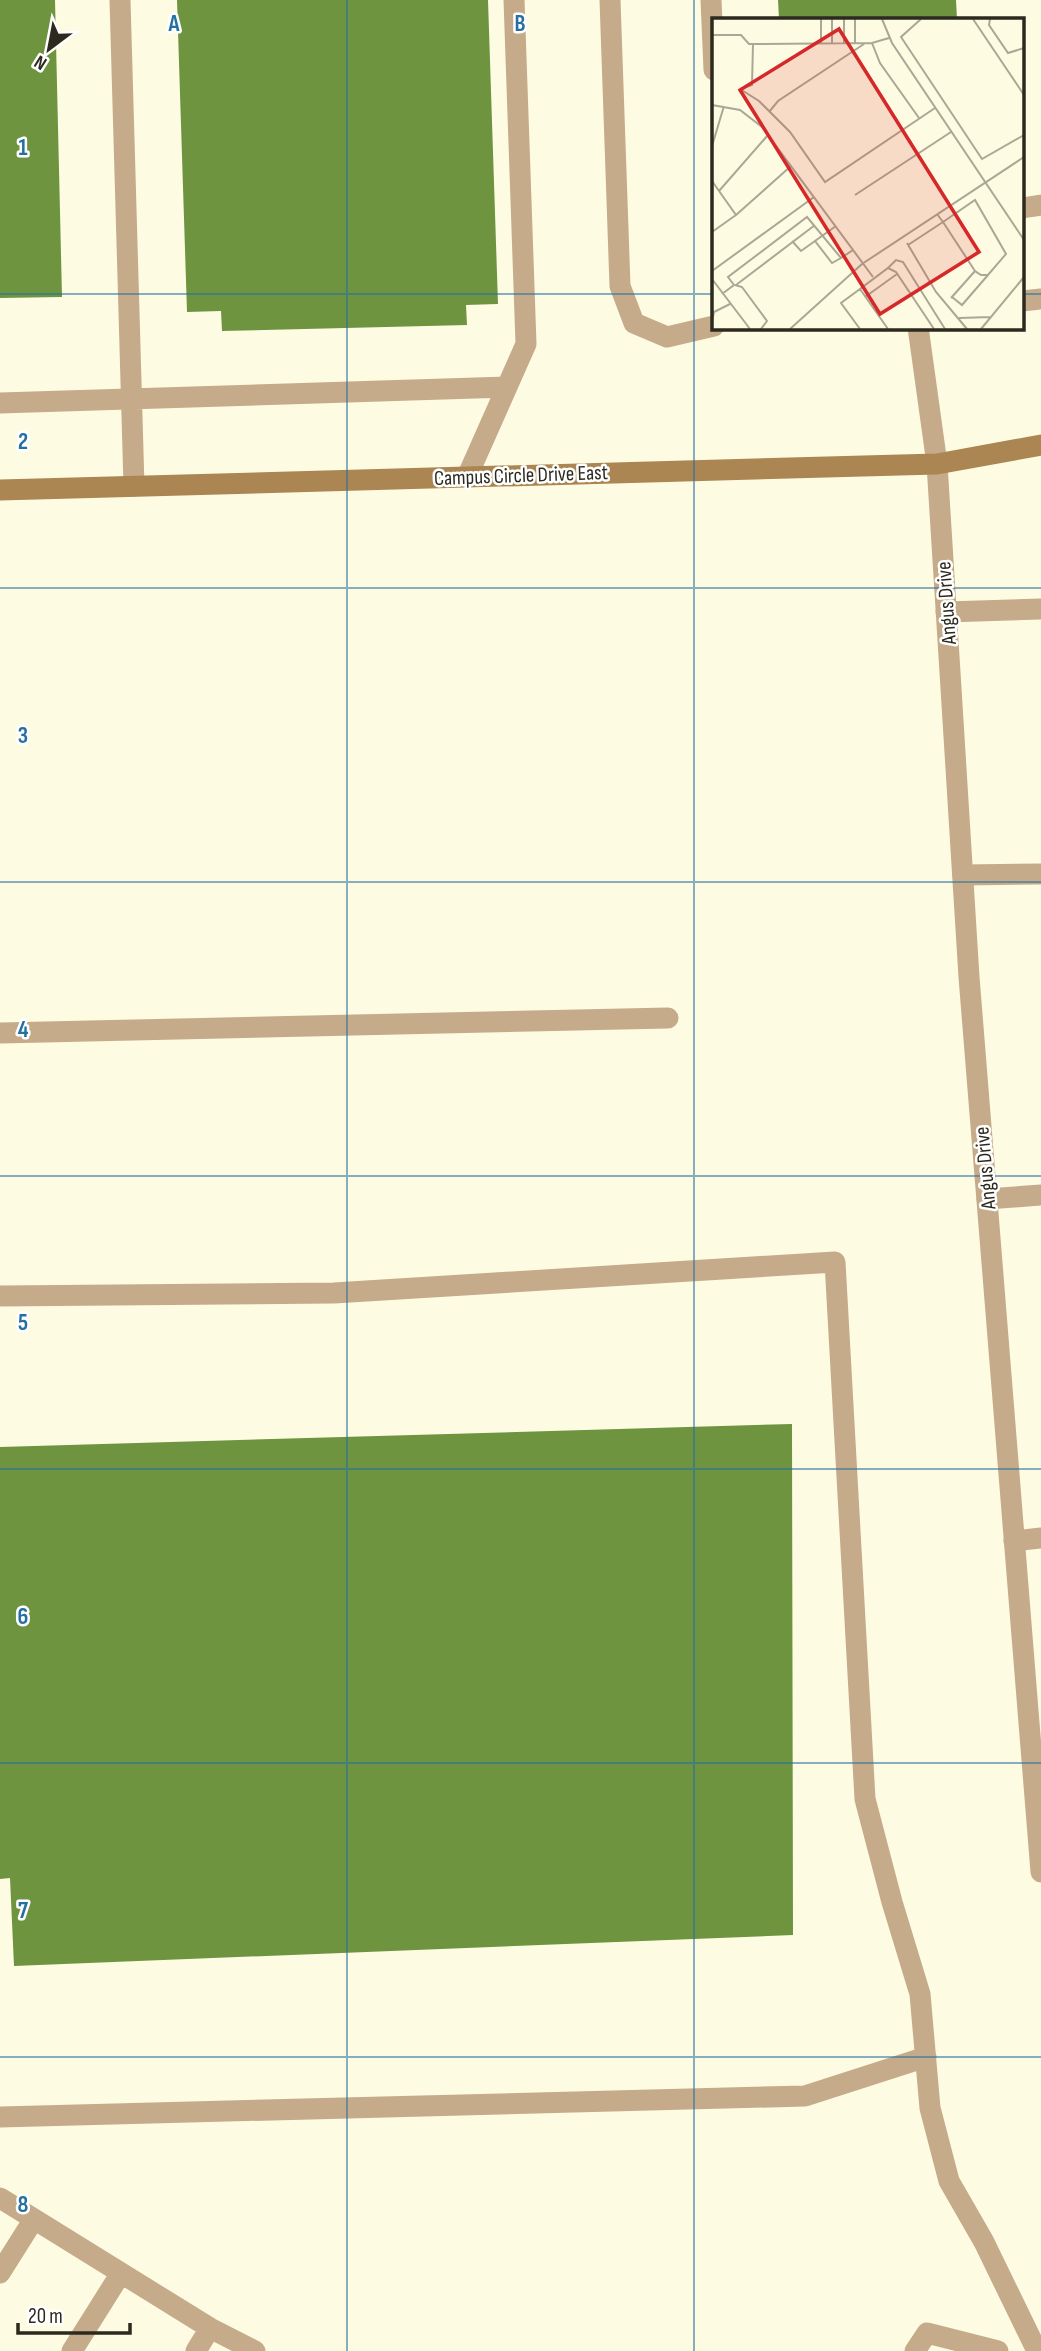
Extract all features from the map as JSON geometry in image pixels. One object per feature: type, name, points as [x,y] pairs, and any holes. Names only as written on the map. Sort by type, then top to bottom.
[{"type":"street","points":[[121,0],[134,486]]},
{"type":"street","points":[[467,477],[526,344],[514,0]]},
{"type":"street","points":[[610,0],[620,286],[634,323],[667,337],[712,326]]},
{"type":"street","points":[[711,0],[712,23]]},
{"type":"street","name":"Angus Drive","points":[[918,329],[937,464],[963,875],[1041,1872]]},
{"type":"street","points":[[0,403],[507,387]]},
{"type":"street","name":"Campus Circle Drive East","points":[[0,490],[937,464],[1041,445]]},
{"type":"street","points":[[946,612],[1041,609]]},
{"type":"street","points":[[963,875],[1041,874]]},
{"type":"street","points":[[0,1033],[668,1018]]},
{"type":"street","points":[[987,1199],[1041,1195]]},
{"type":"street","points":[[0,1296],[334,1293],[835,1262],[865,1799],[920,1994],[930,2108],[949,2181],[984,2242],[1037,2351]]},
{"type":"street","points":[[1014,1541],[1041,1538]]},
{"type":"street","points":[[0,2117],[805,2096],[926,2057]]},
{"type":"street","points":[[0,2198],[210,2328],[255,2351]]},
{"type":"street","points":[[0,2273],[34,2219]]},
{"type":"street","points":[[72,2351],[121,2273]]},
{"type":"street","points":[[196,2351],[210,2328]]},
{"type":"street","points":[[915,2351],[927,2333],[998,2351]]},
{"type":"building","points":[[0,0],[55,0],[62,297],[0,298]]},
{"type":"building","points":[[177,0],[488,0],[498,304],[466,305],[467,325],[222,331],[221,311],[187,312]]},
{"type":"building","points":[[778,0],[956,0],[957,18],[779,18]]},
{"type":"building","points":[[792,1424],[793,1935],[14,1966],[10,1878],[0,1879],[0,1447]]}]
